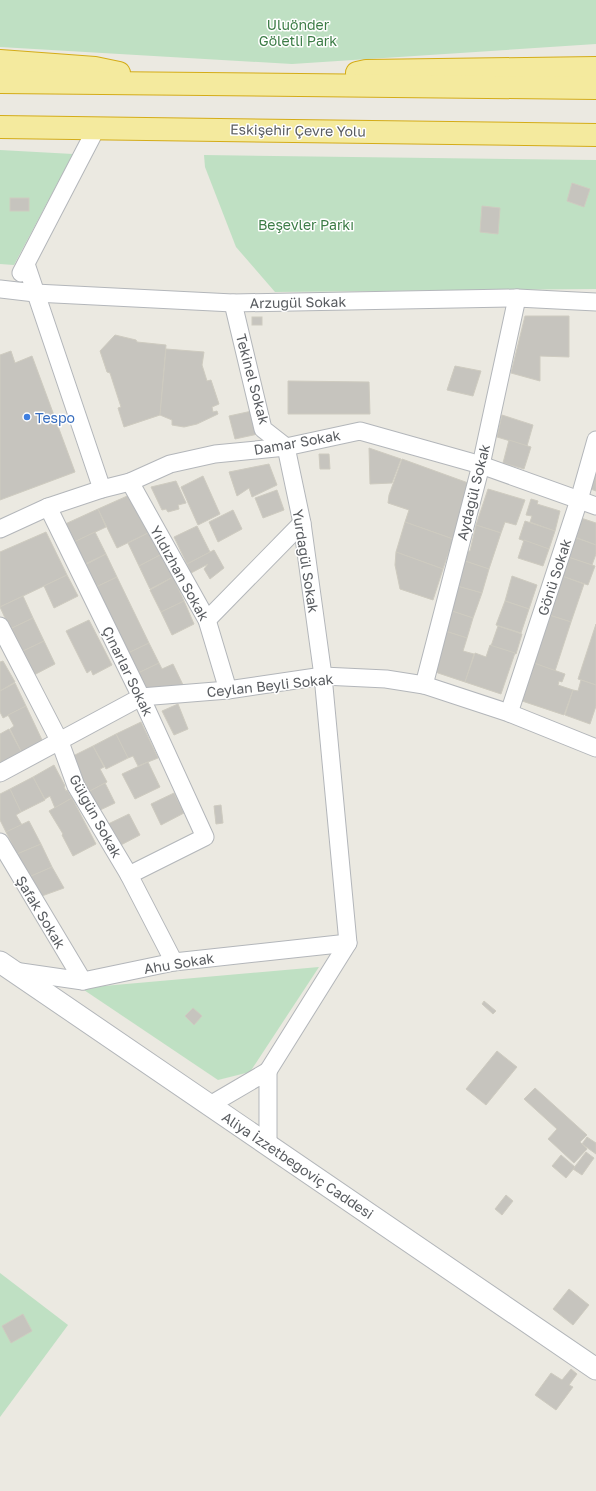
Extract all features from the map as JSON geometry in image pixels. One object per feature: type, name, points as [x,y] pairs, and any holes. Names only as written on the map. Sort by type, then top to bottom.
[{"type":"highway","points":[[0,60],[95,68],[173,85]]},
{"type":"highway","points":[[304,85],[366,71],[596,68]]},
{"type":"highway","points":[[0,82],[173,85],[596,88]]},
{"type":"highway","name":"Eskişehir Çevre Yolu","points":[[0,127],[97,127],[596,135]]},
{"type":"street","points":[[6,289],[26,264],[97,127]]},
{"type":"street","points":[[26,264],[102,489]]},
{"type":"street","name":"Arzugül Sokak","points":[[6,289],[35,293],[233,303],[517,298],[596,302]]},
{"type":"street","name":"Aydagül Sokak","points":[[424,685],[481,465],[517,298]]},
{"type":"street","name":"Tekinel Sokak","points":[[233,303],[263,428],[286,447]]},
{"type":"street","name":"Damar Sokak","points":[[0,529],[48,507],[102,489],[130,482],[170,464],[215,454],[286,447],[360,431],[481,465],[596,506]]},
{"type":"street","name":"Gönü Sokak","points":[[509,713],[579,500],[596,440]]},
{"type":"street","name":"Yurdagül Sokak","points":[[286,447],[302,523],[323,676],[348,943]]},
{"type":"street","name":"Yıldızhan Sokak","points":[[130,482],[207,620],[228,690]]},
{"type":"street","name":"Çınarlar Sokak","points":[[48,507],[141,697],[205,837],[129,874]]},
{"type":"street","points":[[207,620],[302,523]]},
{"type":"street","name":"Gülgün Sokak","points":[[0,626],[60,742],[76,786],[129,874],[174,962]]},
{"type":"street","name":"Ceylan Beyli Sokak","points":[[0,773],[141,697],[228,690],[323,676],[386,679],[424,685],[509,713],[596,748]]},
{"type":"street","name":"Şafak Sokak","points":[[0,842],[83,981]]},
{"type":"street","points":[[210,1105],[268,1071],[348,943]]},
{"type":"street","name":"Ahu Sokak","points":[[6,966],[83,981],[174,962],[348,943]]},
{"type":"street","name":"Aliya İzzetbegoviç Caddesi","points":[[6,966],[596,1369]]},
{"type":"street","points":[[268,1071],[268,1144]]},
{"type":"green space","name":"Uluönder Göletli Park","points":[[0,0],[596,0],[596,44],[292,64],[0,47]]},
{"type":"green space","points":[[0,150],[73,154],[14,265],[0,264]]},
{"type":"green space","name":"Beşevler Parkı","points":[[204,155],[596,160],[596,289],[275,292],[236,247],[205,167]]},
{"type":"green space","points":[[319,967],[250,1072],[218,1080],[81,988]]},
{"type":"green space","points":[[0,1273],[68,1325],[0,1417]]},
{"type":"building","points":[[572,183],[590,189],[584,207],[567,201]]},
{"type":"building","points":[[10,198],[29,198],[29,211],[10,211]]},
{"type":"building","points":[[482,206],[500,208],[498,234],[480,232]]},
{"type":"building","points":[[525,316],[569,316],[569,357],[540,356],[540,381],[511,373]]},
{"type":"building","points":[[252,317],[262,317],[262,325],[252,325]]},
{"type":"building","points":[[115,335],[136,340],[137,342],[166,345],[160,415],[124,427],[118,408],[121,407],[110,373],[107,372],[100,351]]},
{"type":"building","points":[[166,349],[204,352],[202,365],[207,381],[211,380],[219,404],[212,407],[213,412],[217,411],[218,414],[197,424],[184,427],[172,425],[172,420],[160,415]]},
{"type":"building","name":"Tespo","points":[[11,351],[15,363],[32,356],[75,472],[0,500],[0,355]]},
{"type":"building","points":[[455,366],[481,371],[473,396],[447,390]]},
{"type":"building","points":[[288,381],[369,382],[370,414],[288,414]]},
{"type":"building","points":[[252,411],[258,434],[235,439],[229,416]]},
{"type":"building","points":[[502,415],[533,425],[527,446],[497,437]]},
{"type":"building","points":[[509,440],[531,447],[524,469],[503,463]]},
{"type":"building","points":[[369,448],[401,459],[392,483],[370,484]]},
{"type":"building","points":[[319,454],[329,454],[330,469],[320,469]]},
{"type":"building","points":[[402,459],[471,484],[453,539],[405,522],[409,510],[388,503],[389,495]]},
{"type":"building","points":[[596,462],[596,491],[588,488]]},
{"type":"building","points":[[269,464],[277,485],[252,497],[249,488],[237,496],[229,472]]},
{"type":"building","points":[[203,476],[220,514],[198,525],[181,487]]},
{"type":"building","points":[[176,481],[186,503],[178,505],[179,509],[168,512],[166,509],[162,510],[151,487]]},
{"type":"building","points":[[488,489],[525,500],[516,525],[505,522],[501,533],[476,525]]},
{"type":"building","points":[[277,490],[284,510],[263,518],[255,498]]},
{"type":"building","points":[[134,493],[152,531],[117,548],[98,509]]},
{"type":"building","points":[[531,499],[538,501],[537,504],[560,511],[555,531],[530,522],[532,516],[526,515]]},
{"type":"building","points":[[98,509],[106,527],[72,543],[63,525]]},
{"type":"building","points":[[233,510],[242,529],[218,542],[209,522]]},
{"type":"building","points":[[578,517],[596,523],[596,545],[572,536]]},
{"type":"building","points":[[525,521],[555,531],[549,549],[519,539]]},
{"type":"building","points":[[405,522],[453,539],[443,569],[396,552]]},
{"type":"building","points":[[476,525],[501,533],[489,569],[465,561],[468,551],[470,551]]},
{"type":"building","points":[[197,526],[210,552],[187,564],[174,537]]},
{"type":"building","points":[[152,531],[162,554],[139,566],[128,543]]},
{"type":"building","points":[[46,532],[67,575],[0,607],[0,552]]},
{"type":"building","points":[[95,532],[106,554],[83,565],[72,543]]},
{"type":"building","points":[[571,536],[596,545],[596,554],[592,565],[565,556]]},
{"type":"building","points":[[524,540],[549,549],[543,566],[518,558]]},
{"type":"building","points":[[214,550],[224,568],[210,579],[204,569],[208,564],[191,573],[187,564]]},
{"type":"building","points":[[396,552],[443,569],[433,600],[400,589],[395,565]]},
{"type":"building","points":[[106,554],[117,577],[94,588],[83,566]]},
{"type":"building","points":[[162,554],[173,577],[150,589],[139,566]]},
{"type":"building","points":[[565,556],[595,566],[588,585],[559,575]]},
{"type":"building","points":[[465,561],[489,569],[482,593],[457,586]]},
{"type":"building","points":[[67,575],[78,596],[54,608],[44,586]]},
{"type":"building","points":[[559,575],[584,584],[571,622],[546,614]]},
{"type":"building","points":[[512,576],[537,585],[529,609],[505,601]]},
{"type":"building","points":[[117,577],[149,643],[126,654],[94,588]]},
{"type":"building","points":[[173,577],[184,601],[161,612],[150,590]]},
{"type":"building","points":[[457,586],[482,593],[473,618],[449,610]]},
{"type":"building","points":[[23,596],[33,618],[10,629],[0,607]]},
{"type":"building","points":[[184,601],[194,624],[172,635],[161,612]]},
{"type":"building","points":[[505,601],[529,609],[521,633],[496,625]]},
{"type":"building","points":[[449,610],[473,618],[467,638],[442,630]]},
{"type":"building","points":[[546,614],[571,622],[555,671],[531,662]]},
{"type":"building","points":[[33,618],[44,641],[21,652],[10,629]]},
{"type":"building","points":[[89,620],[112,665],[93,675],[91,670],[87,673],[66,631]]},
{"type":"building","points":[[596,624],[596,685],[578,679]]},
{"type":"building","points":[[498,626],[522,634],[516,654],[491,646]]},
{"type":"building","points":[[442,630],[467,638],[463,651],[474,654],[465,682],[438,673],[430,667]]},
{"type":"building","points":[[44,641],[55,664],[32,676],[21,652]]},
{"type":"building","points":[[149,643],[159,663],[136,674],[126,654]]},
{"type":"building","points":[[490,645],[515,653],[501,694],[465,682],[475,653],[486,657]]},
{"type":"building","points":[[3,661],[15,682],[0,691],[0,662]]},
{"type":"building","points":[[531,662],[565,674],[562,682],[559,681],[558,685],[573,690],[564,715],[519,700]]},
{"type":"building","points":[[159,663],[162,669],[173,664],[184,687],[145,692],[136,674]]},
{"type":"building","points":[[581,680],[596,685],[596,706],[590,724],[565,715],[573,690],[578,691]]},
{"type":"building","points":[[15,683],[26,706],[3,718],[0,712],[0,691]]},
{"type":"building","points":[[178,704],[188,729],[174,735],[162,711]]},
{"type":"building","points":[[26,706],[43,742],[22,753],[10,729],[14,726],[8,715]]},
{"type":"building","points":[[141,722],[158,758],[138,766],[133,756],[128,758],[116,734]]},
{"type":"building","points":[[9,729],[22,753],[0,764],[0,734]]},
{"type":"building","points":[[116,734],[128,758],[106,769],[93,746]]},
{"type":"building","points":[[93,746],[104,767],[100,769],[107,782],[88,792],[71,757]]},
{"type":"building","points":[[148,762],[160,787],[135,799],[122,774]]},
{"type":"building","points":[[54,765],[66,791],[67,790],[72,798],[55,808],[50,796],[45,799],[33,777]]},
{"type":"building","points":[[33,777],[45,800],[21,812],[10,789]]},
{"type":"building","points":[[105,783],[115,803],[98,811],[88,792]]},
{"type":"building","points":[[10,789],[21,812],[16,815],[22,825],[6,832],[0,820],[0,794]]},
{"type":"building","points":[[174,793],[184,813],[161,825],[151,804]]},
{"type":"building","points":[[72,798],[96,844],[73,856],[62,835],[63,834],[49,811]]},
{"type":"building","points":[[221,805],[223,823],[216,824],[214,806]]},
{"type":"building","points":[[129,814],[140,835],[117,847],[106,825]]},
{"type":"building","points":[[29,821],[41,844],[17,854],[6,832]]},
{"type":"building","points":[[41,844],[52,867],[29,877],[17,854]]},
{"type":"building","points":[[52,867],[64,888],[39,897],[29,877]]},
{"type":"building","points":[[484,1001],[496,1011],[493,1014],[482,1004]]},
{"type":"building","points":[[193,1008],[202,1016],[194,1025],[185,1016]]},
{"type":"building","points":[[497,1051],[517,1067],[486,1105],[466,1089]]},
{"type":"building","points":[[535,1088],[587,1135],[580,1142],[587,1149],[574,1163],[548,1139],[557,1129],[524,1099]]},
{"type":"building","points":[[587,1137],[596,1143],[596,1154],[582,1144]]},
{"type":"building","points":[[586,1152],[594,1158],[582,1175],[573,1169]]},
{"type":"building","points":[[561,1155],[575,1167],[566,1178],[552,1166]]},
{"type":"building","points":[[506,1195],[513,1201],[502,1215],[495,1209]]},
{"type":"building","points":[[569,1289],[589,1305],[573,1325],[553,1309]]},
{"type":"building","points":[[23,1314],[32,1331],[11,1343],[2,1326]]},
{"type":"building","points":[[571,1369],[577,1374],[569,1385],[573,1387],[556,1410],[535,1395],[551,1373],[562,1380]]},
{"type":"place","name":"Tespo","points":[[27,417]]}]
